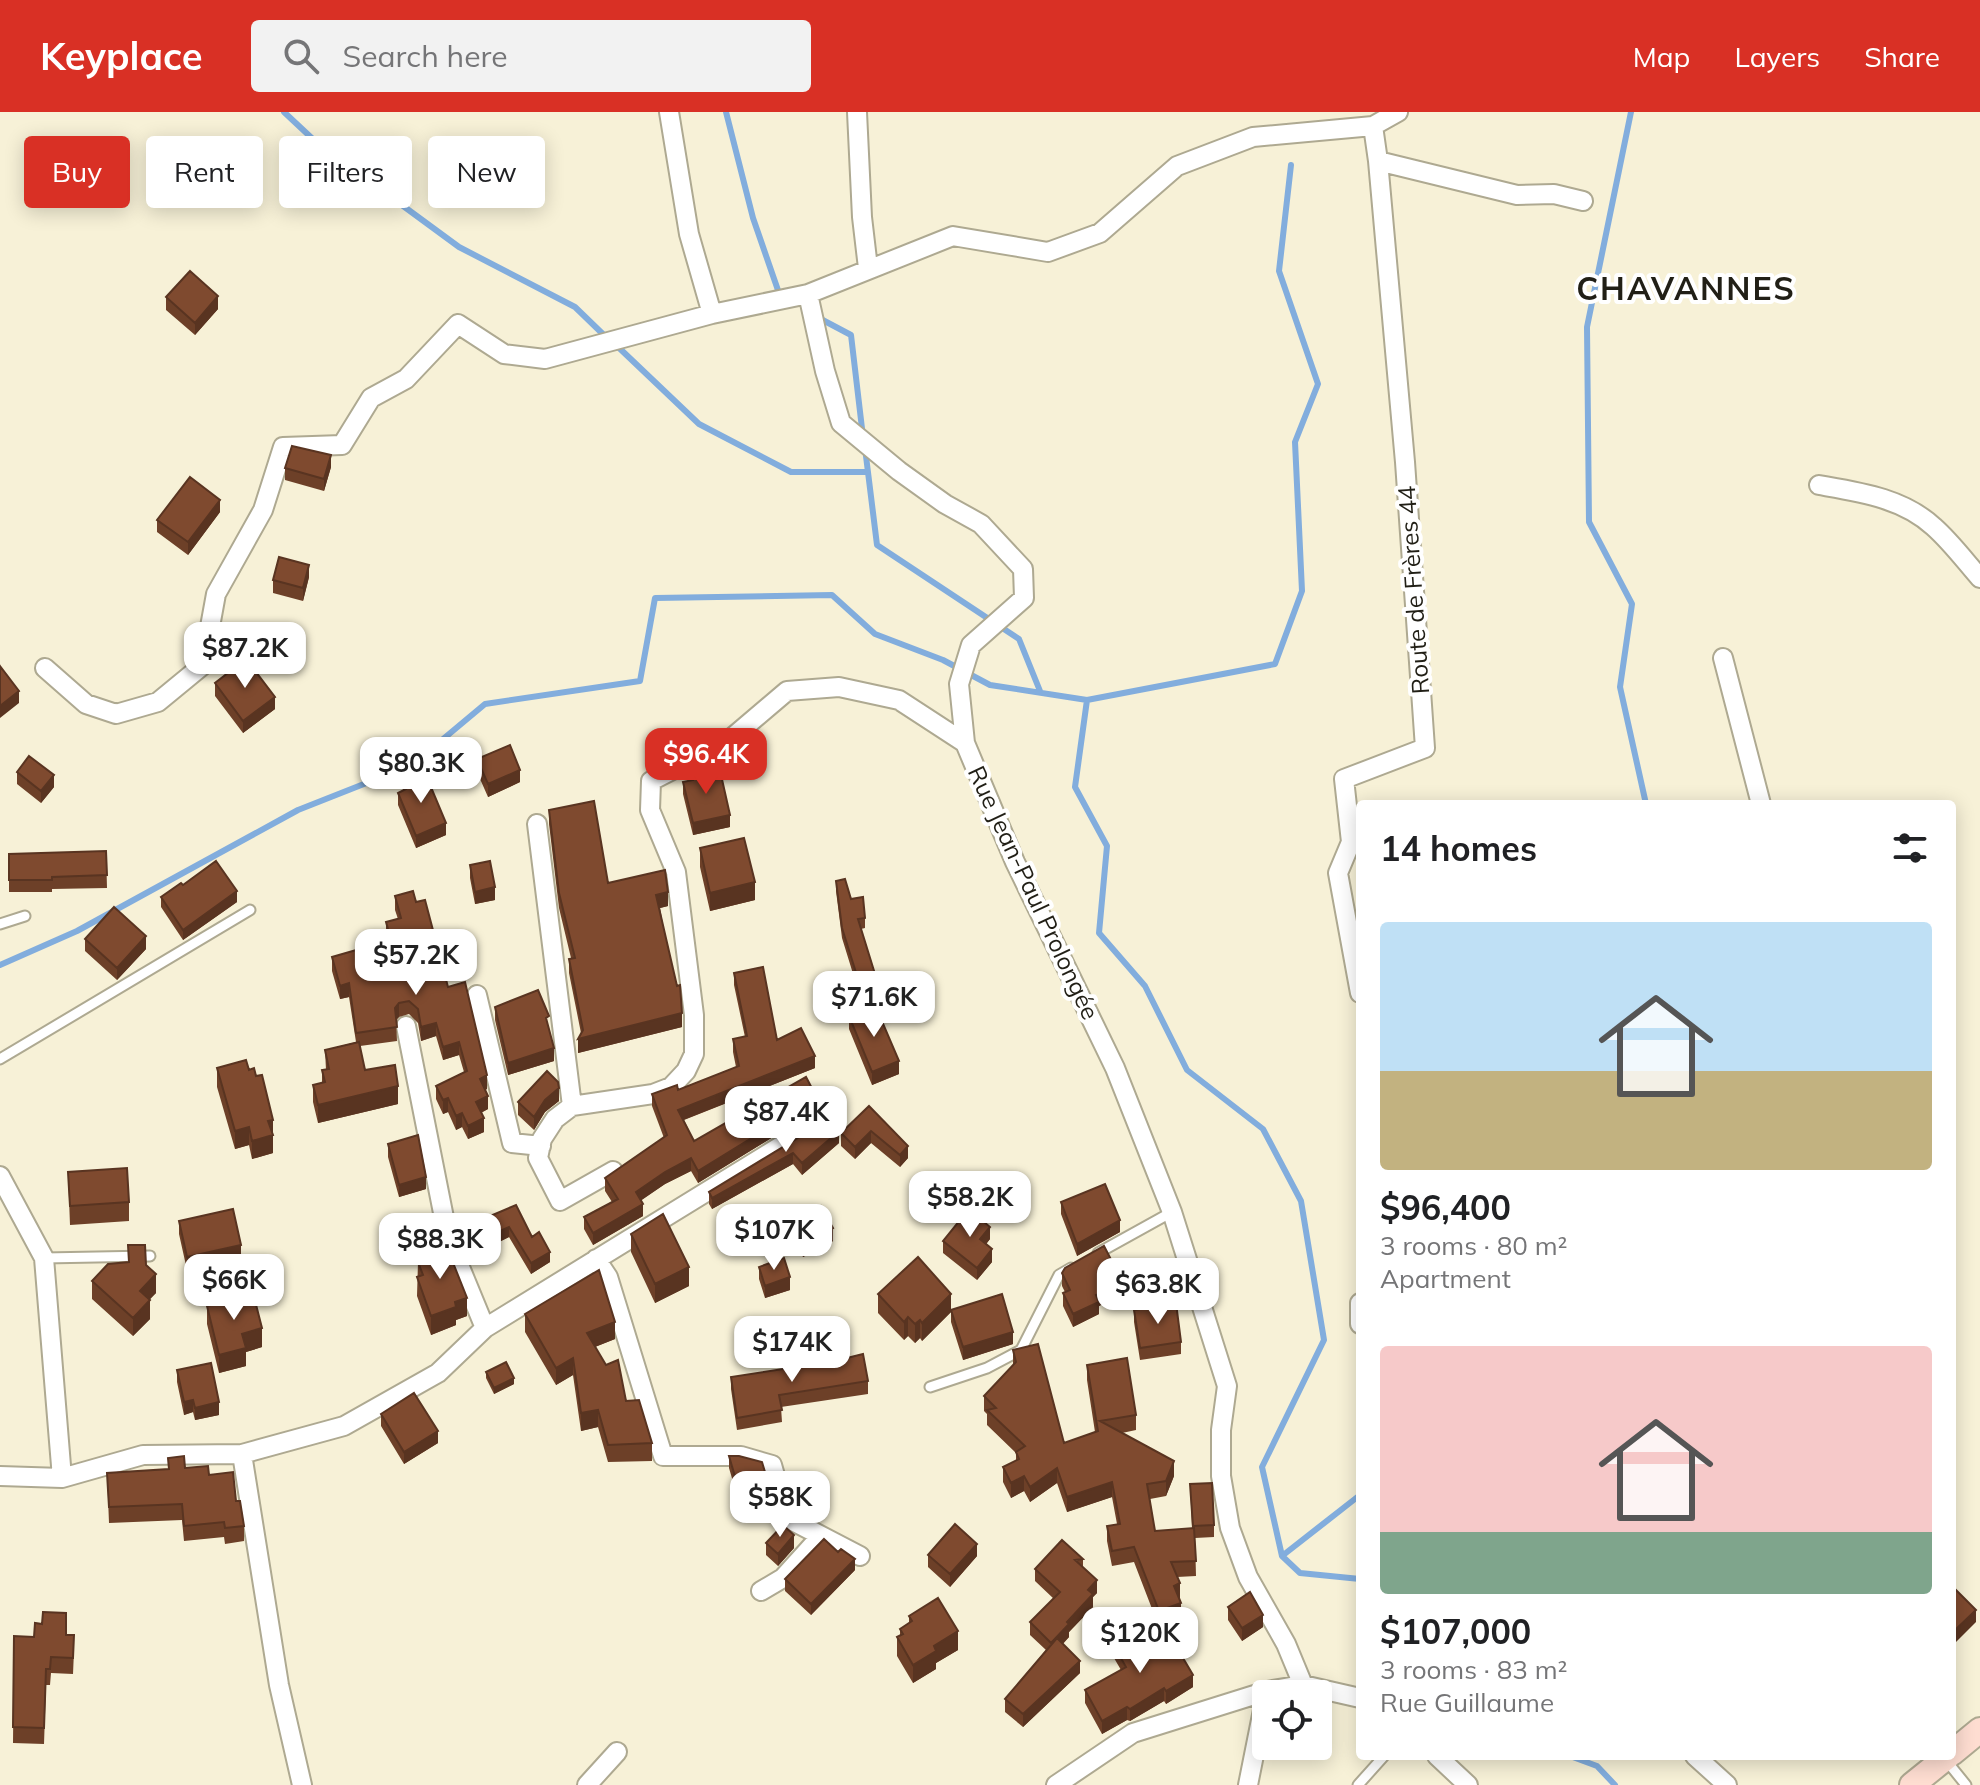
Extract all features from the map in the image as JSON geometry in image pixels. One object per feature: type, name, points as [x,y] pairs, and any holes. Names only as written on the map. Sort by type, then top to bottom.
[{"type":"main road","points":[[1956,1750],[1980,1730]]},
{"type":"main road","points":[[1912,1785],[1943,1760]]},
{"type":"street","points":[[669,112],[689,234],[712,314]]},
{"type":"street","points":[[857,112],[868,268]]},
{"type":"street","points":[[45,668],[86,704],[116,714],[158,702],[203,665],[216,594],[263,510],[283,447],[342,445],[371,398],[406,379],[458,324],[504,354],[545,359],[712,314],[808,294],[953,236],[1048,252],[1100,233],[1177,166],[1253,137],[1373,126],[1398,112]]},
{"type":"street","name":"Route de Frères 44","points":[[1356,971],[1338,873],[1351,842],[1344,779],[1425,748],[1405,462],[1373,126]]},
{"type":"street","points":[[1378,161],[1517,195],[1554,194],[1583,201]]},
{"type":"street","name":"Rue Jean-Paul Prolongée","points":[[808,294],[825,371],[841,423],[899,471],[945,504],[981,524],[1023,569],[1024,598],[971,645],[959,684],[965,743],[1015,862],[1115,1068],[1172,1212],[1227,1386],[1221,1430],[1221,1476],[1230,1528],[1248,1577],[1286,1644],[1301,1680]]},
{"type":"street","points":[[1819,485],[1867,493],[1898,504],[1933,525],[1980,578]]},
{"type":"street","points":[[1723,658],[1760,800]]},
{"type":"street","points":[[613,1171],[560,1201],[538,1158],[555,1119],[572,1106],[653,1094],[671,1087],[686,1071],[694,1054],[694,1015],[676,872],[650,810],[651,781],[727,742],[787,691],[839,687],[899,700],[965,743]]},
{"type":"street","points":[[537,824],[572,1106]]},
{"type":"street","points":[[477,995],[512,1143],[541,1146]]},
{"type":"street","points":[[406,1026],[448,1238],[485,1328]]},
{"type":"street","points":[[0,1476],[62,1478],[143,1455],[242,1454],[344,1426],[438,1373],[485,1328],[823,1120]]},
{"type":"street","points":[[0,1176],[44,1258],[62,1478]]},
{"type":"street","points":[[596,1259],[608,1277],[663,1456],[741,1456],[772,1465],[787,1518],[860,1556]]},
{"type":"street","points":[[242,1454],[279,1685],[302,1785]]},
{"type":"street","points":[[761,1591],[783,1578],[821,1536]]},
{"type":"street","points":[[1332,1692],[1356,1697]]},
{"type":"street","points":[[1056,1785],[1133,1733],[1252,1697]]},
{"type":"street","points":[[587,1785],[617,1752]]},
{"type":"street","points":[[1248,1785],[1253,1760]]},
{"type":"street","points":[[1441,1760],[1468,1785]]},
{"type":"street","points":[[1699,1760],[1727,1785]]},
{"type":"lane","points":[[0,1059],[250,910]]},
{"type":"lane","points":[[0,924],[25,916]]},
{"type":"lane","points":[[930,1387],[987,1368],[1021,1350],[1059,1275],[1172,1212]]},
{"type":"lane","points":[[44,1258],[150,1256]]},
{"type":"lane","points":[[1358,1785],[1380,1760]]},
{"type":"lane","points":[[1950,1760],[1966,1785]]},
{"type":"building","points":[[190,271],[218,296],[195,323],[166,297]]},
{"type":"building","points":[[292,446],[331,455],[324,479],[285,468]]},
{"type":"building","points":[[190,477],[220,500],[188,542],[157,520]]},
{"type":"building","points":[[279,557],[309,565],[303,588],[273,580]]},
{"type":"building","points":[[246,659],[275,697],[243,721],[215,683]]},
{"type":"building","points":[[0,666],[19,691],[0,706]]},
{"type":"building","points":[[510,745],[520,770],[488,784],[477,759]]},
{"type":"building","points":[[29,756],[54,775],[41,791],[17,772]]},
{"type":"building","points":[[707,765],[709,777],[721,775],[730,815],[693,823],[683,782],[693,780],[691,769]]},
{"type":"building","points":[[425,773],[446,823],[416,836],[398,793],[406,789],[403,782]]},
{"type":"building","points":[[594,801],[608,883],[665,870],[668,892],[656,895],[677,986],[680,985],[682,1013],[578,1039],[583,1030],[569,959],[575,958],[559,893],[549,810]]},
{"type":"building","points":[[744,838],[755,882],[710,893],[700,848]]},
{"type":"building","points":[[106,851],[107,875],[9,880],[9,854]]},
{"type":"building","points":[[216,861],[237,891],[183,930],[161,897]]},
{"type":"building","points":[[490,861],[495,887],[475,892],[470,865]]},
{"type":"building","points":[[845,879],[851,899],[863,897],[865,918],[858,919],[875,974],[858,979],[842,928],[836,881]]},
{"type":"building","points":[[413,891],[416,902],[425,900],[448,987],[465,982],[487,1075],[480,1079],[488,1096],[476,1102],[484,1118],[468,1126],[462,1113],[456,1116],[448,1098],[443,1100],[436,1086],[467,1071],[459,1042],[443,1047],[436,1023],[421,1027],[418,1009],[409,1001],[399,1003],[395,1008],[397,1027],[356,1033],[349,983],[340,986],[332,957],[391,940],[386,922],[401,918],[395,896]]},
{"type":"building","points":[[114,907],[146,936],[117,968],[85,939]]},
{"type":"building","points":[[763,967],[777,1040],[801,1028],[815,1056],[678,1110],[694,1141],[806,1077],[817,1098],[698,1171],[691,1158],[665,1172],[636,1192],[643,1204],[593,1233],[584,1217],[618,1199],[605,1178],[667,1135],[652,1094],[677,1085],[678,1090],[739,1066],[733,1039],[747,1036],[734,973]]},
{"type":"building","points":[[538,990],[549,1016],[546,1018],[554,1048],[508,1063],[495,1007]]},
{"type":"building","points":[[875,1005],[899,1061],[872,1072],[849,1016]]},
{"type":"building","points":[[359,1042],[365,1070],[395,1065],[398,1086],[318,1105],[313,1085],[325,1082],[322,1070],[329,1069],[325,1050]]},
{"type":"building","points":[[246,1060],[249,1070],[254,1068],[256,1076],[262,1075],[273,1120],[268,1121],[273,1135],[252,1141],[249,1127],[235,1131],[217,1068]]},
{"type":"building","points":[[547,1071],[558,1082],[559,1088],[545,1100],[534,1117],[518,1102]]},
{"type":"building","points":[[869,1106],[908,1146],[900,1155],[871,1131],[855,1147],[841,1133]]},
{"type":"building","points":[[829,1119],[839,1131],[802,1163],[793,1153],[712,1198],[709,1192]]},
{"type":"building","points":[[418,1135],[426,1177],[399,1185],[388,1144]]},
{"type":"building","points":[[127,1168],[129,1202],[70,1206],[68,1172]]},
{"type":"building","points":[[1105,1184],[1120,1220],[1077,1244],[1061,1202]]},
{"type":"building","points":[[516,1205],[532,1237],[539,1232],[550,1252],[531,1263],[509,1227],[491,1235],[483,1219]]},
{"type":"building","points":[[821,1206],[833,1228],[803,1244],[791,1222]]},
{"type":"building","points":[[233,1209],[241,1245],[187,1257],[179,1221]]},
{"type":"building","points":[[969,1209],[990,1227],[980,1239],[992,1249],[977,1268],[943,1241]]},
{"type":"building","points":[[663,1214],[689,1267],[655,1284],[631,1234]]},
{"type":"building","points":[[128,1245],[145,1245],[146,1265],[156,1274],[140,1291],[150,1300],[133,1318],[92,1281],[108,1264],[129,1262]]},
{"type":"building","points":[[446,1245],[467,1298],[455,1302],[456,1307],[431,1316],[417,1277],[423,1275],[418,1262],[427,1259],[425,1252]]},
{"type":"building","points":[[1104,1246],[1119,1275],[1102,1284],[1105,1291],[1096,1295],[1099,1302],[1073,1314],[1063,1293],[1070,1290],[1062,1273],[1065,1268]]},
{"type":"building","points":[[918,1257],[951,1294],[922,1323],[920,1320],[915,1324],[908,1317],[904,1322],[878,1294]]},
{"type":"building","points":[[784,1258],[790,1277],[765,1286],[759,1267]]},
{"type":"building","points":[[599,1270],[615,1322],[587,1333],[606,1365],[618,1360],[626,1401],[639,1400],[652,1443],[608,1445],[598,1410],[581,1413],[573,1358],[556,1368],[525,1314]]},
{"type":"building","points":[[253,1293],[262,1328],[242,1334],[246,1348],[219,1355],[207,1306]]},
{"type":"building","points":[[1002,1294],[1013,1332],[963,1347],[951,1310]]},
{"type":"building","points":[[1176,1303],[1181,1342],[1140,1348],[1134,1310]]},
{"type":"building","points":[[1038,1344],[1064,1443],[1098,1431],[1087,1365],[1127,1358],[1136,1415],[1100,1421],[1174,1461],[1166,1481],[1147,1484],[1155,1531],[1194,1528],[1196,1561],[1171,1562],[1180,1583],[1174,1586],[1181,1603],[1159,1611],[1134,1547],[1112,1551],[1107,1526],[1120,1524],[1112,1482],[1067,1497],[1057,1468],[1030,1487],[1024,1476],[1011,1483],[1003,1467],[1019,1459],[1016,1452],[1025,1446],[987,1410],[996,1408],[984,1396],[1016,1362],[1013,1350]]},
{"type":"building","points":[[863,1354],[868,1381],[779,1395],[782,1410],[737,1418],[731,1377]]},
{"type":"building","points":[[506,1362],[514,1378],[494,1388],[486,1372]]},
{"type":"building","points":[[211,1363],[219,1402],[195,1408],[193,1400],[184,1402],[177,1370]]},
{"type":"building","points":[[414,1393],[438,1431],[404,1452],[381,1414]]},
{"type":"building","points":[[184,1456],[185,1468],[208,1466],[209,1475],[233,1472],[236,1501],[240,1501],[244,1526],[225,1528],[224,1522],[184,1526],[182,1504],[109,1507],[107,1473],[169,1469],[168,1458]]},
{"type":"building","points":[[729,1456],[762,1462],[774,1502],[745,1511]]},
{"type":"building","points":[[1212,1483],[1214,1525],[1193,1526],[1190,1484]]},
{"type":"building","points":[[955,1524],[977,1544],[950,1574],[928,1555]]},
{"type":"building","points":[[783,1525],[794,1535],[778,1554],[766,1543]]},
{"type":"building","points":[[824,1539],[838,1552],[841,1549],[855,1559],[811,1604],[785,1579]]},
{"type":"building","points":[[1062,1540],[1083,1559],[1075,1560],[1097,1580],[1088,1590],[1093,1594],[1051,1643],[1030,1622],[1060,1592],[1035,1569]]},
{"type":"building","points":[[1956,1590],[1976,1610],[1956,1629]]},
{"type":"building","points":[[1250,1592],[1263,1615],[1242,1628],[1228,1607]]},
{"type":"building","points":[[938,1598],[958,1631],[934,1646],[936,1651],[913,1665],[897,1637],[903,1634],[900,1629],[912,1621],[909,1616]]},
{"type":"building","points":[[43,1612],[66,1613],[66,1635],[74,1635],[73,1658],[51,1657],[50,1669],[46,1669],[44,1728],[13,1727],[14,1636],[34,1637],[35,1623],[42,1624]]},
{"type":"building","points":[[1167,1631],[1193,1675],[1102,1721],[1085,1690],[1126,1667],[1114,1646],[1130,1637],[1137,1649]]},
{"type":"building","points":[[1057,1638],[1080,1661],[1023,1714],[1005,1699]]},
{"type":"waterway","points":[[284,112],[316,142],[459,247],[575,307],[607,338]]},
{"type":"waterway","points":[[726,112],[753,218],[780,296]]},
{"type":"waterway","points":[[1631,112],[1587,327],[1589,522],[1632,604],[1620,687],[1645,800]]},
{"type":"waterway","points":[[0,965],[77,931],[298,810],[412,765],[485,704],[640,681],[655,598],[832,595],[875,634],[943,660],[990,685],[1087,700],[1275,664],[1302,591],[1295,442],[1318,384],[1279,271],[1291,165]]},
{"type":"waterway","points":[[817,317],[851,335],[863,437]]},
{"type":"waterway","points":[[616,345],[699,424],[791,472],[868,472]]},
{"type":"waterway","points":[[865,448],[877,545],[1019,639],[1040,691]]},
{"type":"waterway","points":[[1087,700],[1075,787],[1107,846],[1099,933],[1145,986],[1187,1070],[1263,1129],[1301,1201],[1324,1340],[1262,1467],[1282,1556],[1300,1573],[1356,1579]]},
{"type":"waterway","points":[[1282,1556],[1356,1498]]},
{"type":"waterway","points":[[1581,1760],[1597,1766],[1615,1785]]},
{"type":"district","name":"CHAVANNES","points":[[1686,289]]}]
